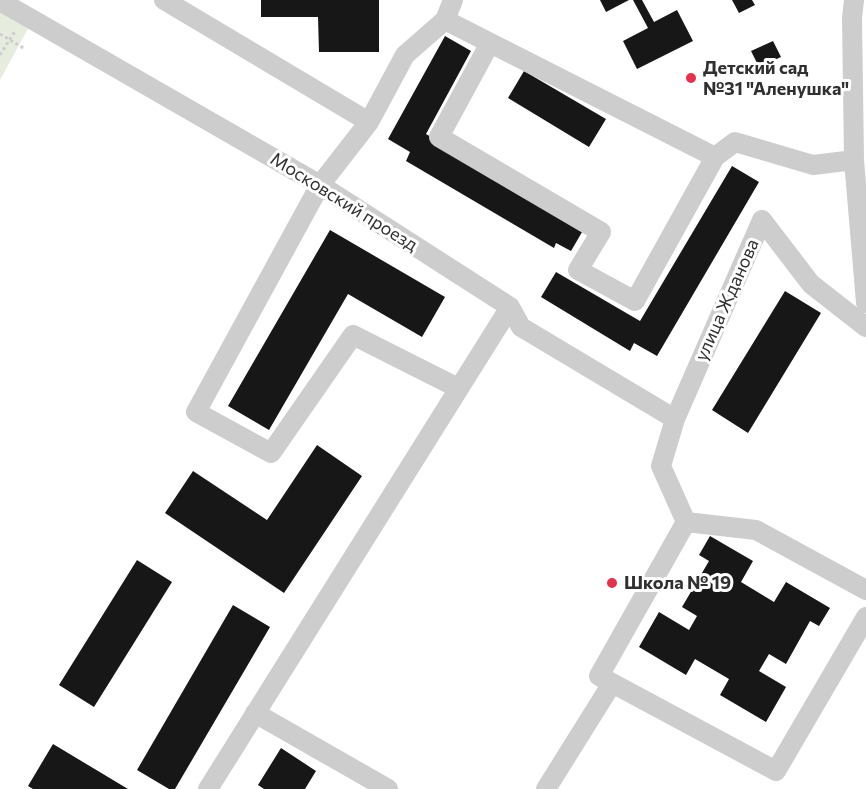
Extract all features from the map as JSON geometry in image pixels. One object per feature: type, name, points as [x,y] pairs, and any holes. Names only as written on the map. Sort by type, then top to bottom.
[{"type":"street","points":[[164,0],[369,122]]},
{"type":"street","points":[[453,0],[445,20],[405,55],[369,122],[320,185],[196,412],[271,453],[353,335],[458,388]]},
{"type":"street","points":[[854,0],[852,18],[854,160],[866,303]]},
{"type":"street","name":"Московский проезд","points":[[0,1],[320,185],[510,307],[521,327],[675,419]]},
{"type":"street","points":[[445,20],[715,158]]},
{"type":"street","points":[[490,43],[439,137],[601,232],[578,270],[635,301],[715,158],[735,142],[813,165],[854,160]]},
{"type":"street","name":"улица Жданова","points":[[675,419],[762,220],[811,284],[866,327]]},
{"type":"street","points":[[208,789],[510,307]]},
{"type":"street","points":[[675,419],[661,466],[686,522]]},
{"type":"street","points":[[686,522],[756,530],[866,590]]},
{"type":"street","points":[[686,522],[599,676],[776,771],[866,616]]},
{"type":"street","points":[[546,789],[611,684]]},
{"type":"street","points":[[255,713],[388,789]]},
{"type":"path","points":[[0,55],[24,16]]},
{"type":"path","points":[[0,34],[25,49]]},
{"type":"green space","points":[[0,9],[29,27],[0,80]]},
{"type":"building","points":[[261,0],[379,0],[379,52],[319,52],[318,17],[261,17]]},
{"type":"building","points":[[600,0],[629,0],[606,12]]},
{"type":"building","name":"Детский сад №31 \"Аленушка\"","points":[[633,0],[642,0],[654,22],[677,10],[693,41],[637,69],[623,41],[648,28]]},
{"type":"building","points":[[732,0],[752,0],[755,5],[739,13]]},
{"type":"building","points":[[445,36],[471,51],[426,134],[585,227],[571,251],[556,243],[554,248],[406,161],[410,152],[388,139]]},
{"type":"building","points":[[773,41],[781,57],[759,67],[751,51]]},
{"type":"building","points":[[524,71],[606,119],[589,147],[508,98]]},
{"type":"building","points":[[732,166],[759,182],[657,356],[634,343],[630,351],[541,297],[556,272],[640,321]]},
{"type":"building","points":[[330,230],[445,297],[422,337],[348,294],[269,430],[228,406]]},
{"type":"building","points":[[785,291],[821,313],[748,433],[712,410]]},
{"type":"building","points":[[317,445],[362,476],[284,593],[165,513],[193,471],[267,520]]},
{"type":"building","name":"Школа № 19","points":[[710,536],[753,561],[741,582],[774,602],[786,582],[830,608],[819,626],[810,621],[786,664],[769,654],[759,671],[786,687],[766,722],[720,695],[729,679],[695,659],[686,675],[639,647],[659,612],[689,630],[697,616],[682,607],[709,561],[699,555]]},
{"type":"building","points":[[137,560],[172,582],[94,707],[59,685]]},
{"type":"building","points":[[233,605],[270,627],[175,789],[169,789],[137,770]]},
{"type":"building","points":[[53,744],[128,789],[33,789],[28,786]]},
{"type":"building","points":[[281,748],[316,771],[305,789],[264,789],[258,785]]},
{"type":"place","name":"Детский сад №31 \"Аленушка\"","points":[[691,78]]},
{"type":"place","name":"Школа № 19","points":[[612,583]]}]
